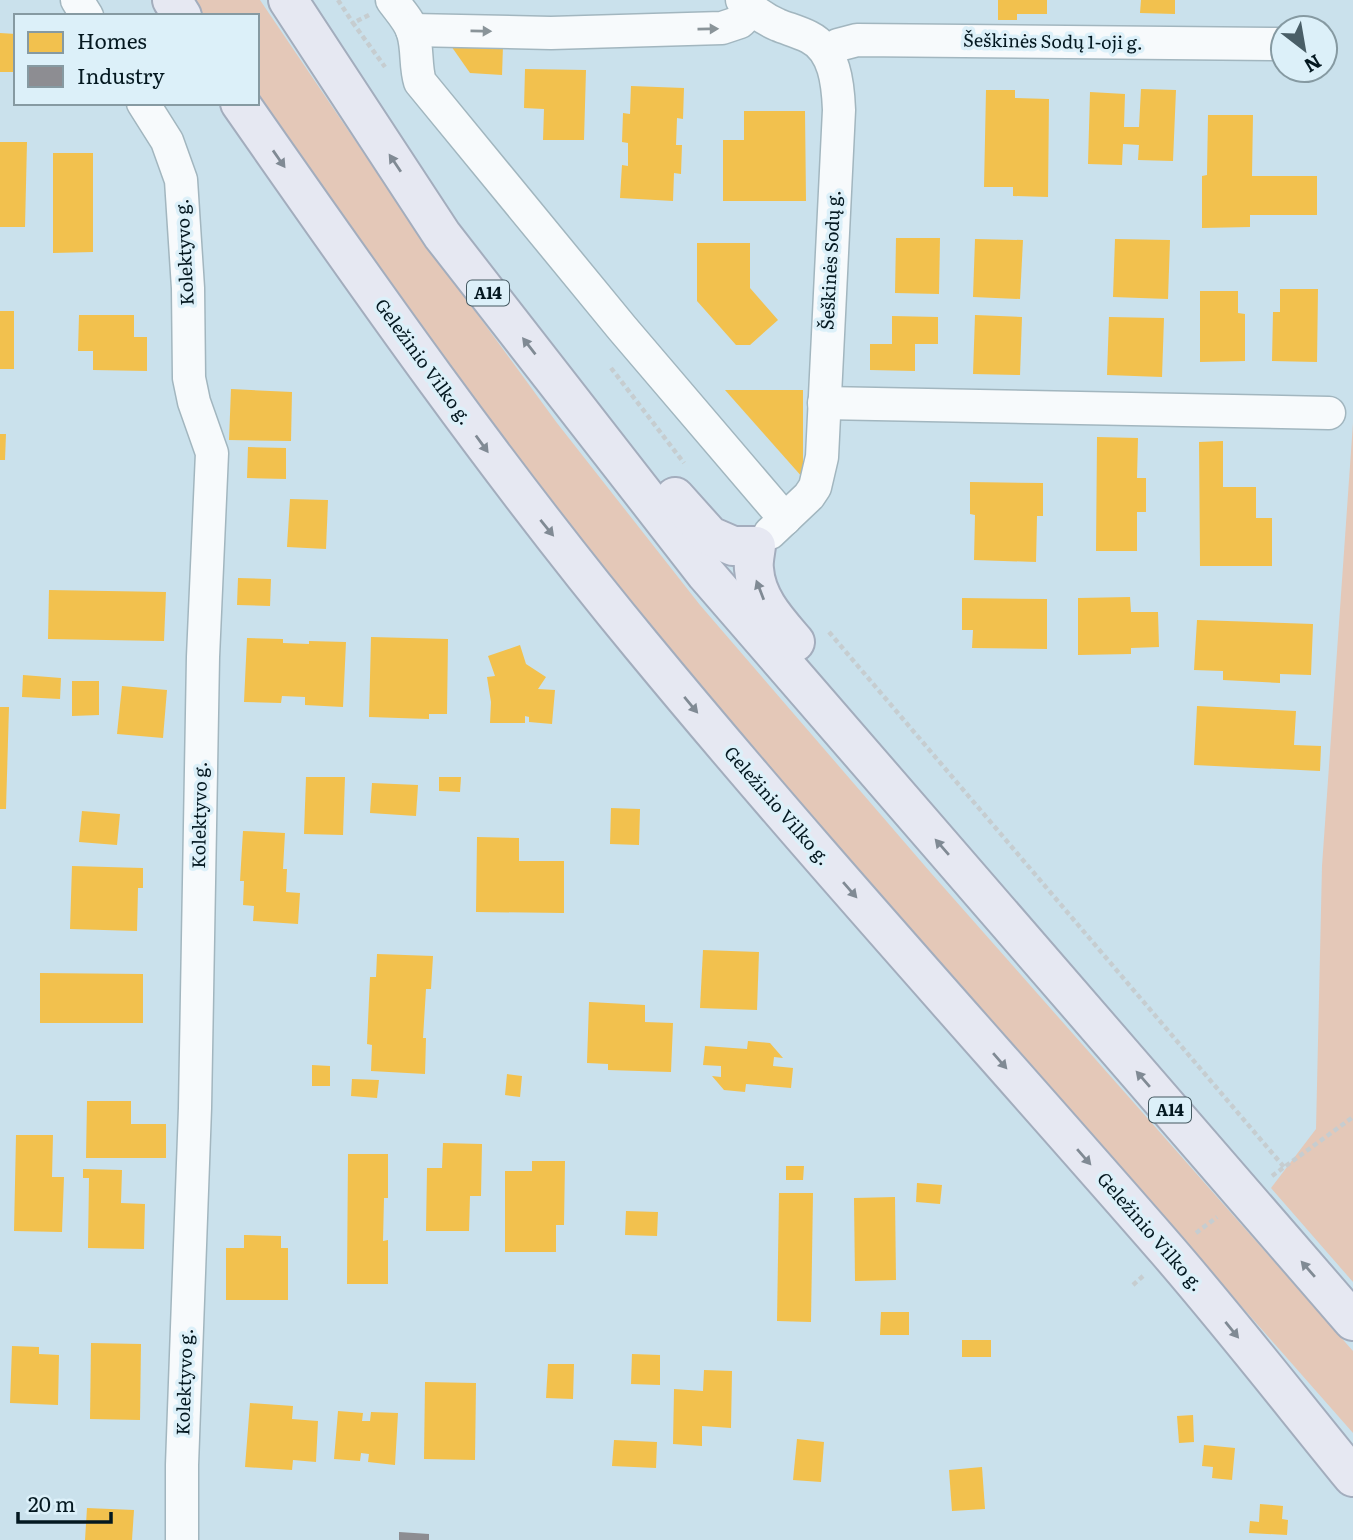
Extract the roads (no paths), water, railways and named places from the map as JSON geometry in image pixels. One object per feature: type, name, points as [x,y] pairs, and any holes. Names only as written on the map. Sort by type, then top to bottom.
[{"type":"highway","name":"A14","points":[[288,0],[442,234],[706,574],[1353,1321]]},
{"type":"highway","name":"Geležinio Vilko g.","points":[[241,105],[505,475],[639,644],[789,821],[1170,1254],[1353,1476]]},
{"type":"highway","points":[[563,390],[629,439],[669,491],[710,536],[733,546],[756,546],[754,568],[758,589],[770,612],[838,694],[875,770]]},
{"type":"street","points":[[392,0],[412,30],[419,82],[622,328],[785,519]]},
{"type":"street","points":[[412,30],[551,33],[722,29],[740,22],[747,5],[775,24],[812,38],[827,53]]},
{"type":"street","name":"Šeškinės Sodų 1-oji g.","points":[[827,53],[838,45],[857,40],[1269,44]]},
{"type":"street","name":"Šeškinės Sodų g.","points":[[756,546],[809,496],[815,487],[822,457],[839,110],[838,86],[827,53]]},
{"type":"street","name":"Kolektyvo g.","points":[[144,105],[167,141],[181,180],[188,288],[189,378],[194,402],[212,453],[203,657],[195,1108],[181,1540]]},
{"type":"street","points":[[824,403],[1329,412]]}]
